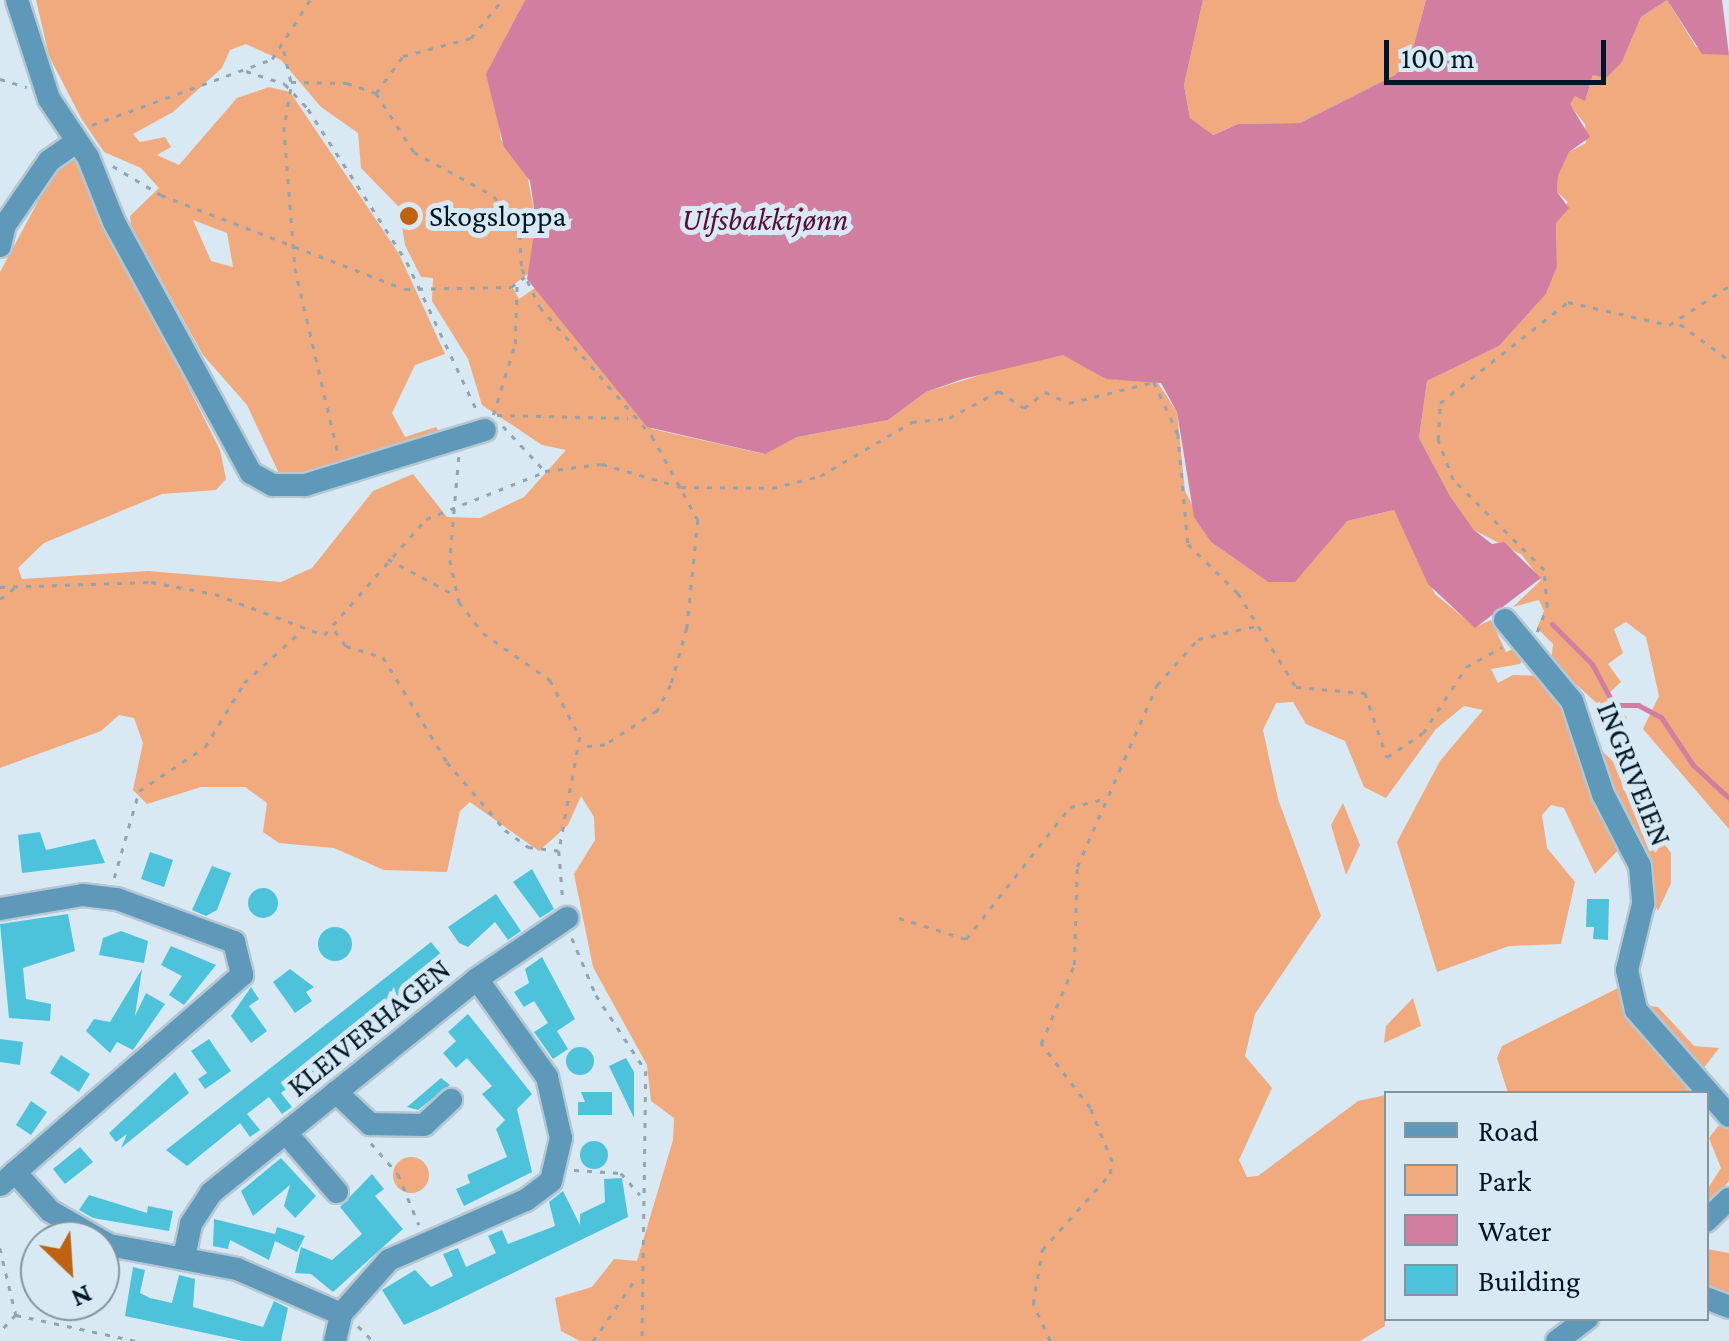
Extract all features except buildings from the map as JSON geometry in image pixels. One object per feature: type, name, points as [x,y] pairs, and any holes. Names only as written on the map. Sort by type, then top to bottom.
[{"type":"street","points":[[17,0],[43,86],[78,145],[114,222],[244,466],[282,487],[337,478],[482,427]]},
{"type":"street","points":[[0,246],[5,225],[48,161],[78,145]]},
{"type":"street","name":"INGRIVEIEN","points":[[1517,632],[1572,701],[1603,794],[1644,878],[1627,970],[1636,1010],[1707,1091]]},
{"type":"street","points":[[0,909],[109,898],[234,942],[242,975],[8,1179],[79,1231],[110,1244],[184,1256],[278,1283],[341,1314]]},
{"type":"street","points":[[477,979],[567,918]]},
{"type":"street","name":"KLEIVERHAGEN","points":[[184,1256],[191,1224],[211,1192],[297,1135],[336,1092],[477,979],[554,1093],[557,1170]]},
{"type":"street","points":[[336,1092],[370,1124],[424,1124],[451,1100]]},
{"type":"street","name":"INGRIVEIEN","points":[[1709,1093],[1729,1116]]},
{"type":"street","points":[[297,1135],[337,1192]]},
{"type":"street","points":[[335,1341],[341,1314],[389,1260],[426,1240],[539,1193],[557,1170]]},
{"type":"street","points":[[1709,1218],[1729,1200]]},
{"type":"street","points":[[1557,1341],[1582,1321]]},
{"type":"path","points":[[78,145],[246,71],[284,49],[310,0]]},
{"type":"path","points":[[376,93],[402,56],[472,38],[502,0]]},
{"type":"path","points":[[284,49],[293,90],[420,290],[476,406]]},
{"type":"path","points":[[246,71],[293,90]]},
{"type":"path","points":[[0,79],[43,86]]},
{"type":"path","points":[[291,82],[347,83],[376,93],[414,152],[475,180],[506,210],[520,235],[525,277],[553,325],[629,418],[652,436],[682,487],[702,534],[688,572],[677,672],[657,711],[605,744],[581,747]]},
{"type":"path","points":[[293,90],[284,127],[293,246],[337,444],[337,478]]},
{"type":"path","points":[[78,145],[293,246],[420,290],[517,282],[525,277]]},
{"type":"path","points":[[517,282],[514,344],[482,427],[455,474],[457,507],[450,560],[457,596],[483,633],[558,688],[581,747],[560,851],[567,918],[596,995],[646,1071],[637,1277],[642,1341]]},
{"type":"path","points":[[1679,322],[1729,286]]},
{"type":"path","points":[[334,630],[387,558],[426,519],[545,472],[617,466],[682,487],[808,481],[912,422],[950,418],[999,391],[1024,408],[1045,392],[1070,404],[1154,382],[1178,434],[1188,544],[1238,592],[1296,687],[1360,688],[1373,707],[1377,743],[1391,758],[1423,733],[1466,667],[1546,615],[1544,570],[1453,480],[1438,440],[1440,403],[1520,333],[1568,302],[1679,322],[1729,360]]},
{"type":"path","points":[[482,427],[629,418]]},
{"type":"path","points":[[482,427],[504,426],[545,472]]},
{"type":"path","points":[[387,558],[457,596]]},
{"type":"path","points":[[0,587],[151,582],[216,594],[301,631],[334,630]]},
{"type":"path","points":[[0,599],[16,587]]},
{"type":"path","points":[[1050,1341],[1032,1292],[1042,1250],[1110,1174],[1112,1162],[1102,1130],[1048,1056],[1040,1030],[1068,991],[1076,942],[1070,899],[1102,800],[1180,655],[1212,633],[1258,626]]},
{"type":"path","points":[[334,630],[346,646],[382,657],[447,762],[505,830],[528,847],[560,851]]},
{"type":"path","points":[[109,898],[139,791],[205,747],[244,683],[301,631]]},
{"type":"path","points":[[899,918],[966,939],[1070,807],[1102,800]]},
{"type":"path","points":[[358,1130],[398,1174],[426,1240]]},
{"type":"path","points":[[557,1170],[621,1173],[642,1196]]},
{"type":"path","points":[[0,1248],[16,1315]]},
{"type":"path","points":[[593,1341],[637,1277]]},
{"type":"path","points":[[0,1332],[16,1315]]},
{"type":"path","points":[[16,1315],[133,1341]]},
{"type":"green space","points":[[36,0],[525,0],[505,38],[495,94],[501,140],[526,169],[536,221],[529,273],[512,286],[519,299],[535,288],[652,429],[764,454],[797,437],[888,420],[926,392],[1041,356],[1063,355],[1117,380],[1156,380],[1177,412],[1185,491],[1211,542],[1268,582],[1305,564],[1347,521],[1394,510],[1435,594],[1475,627],[1491,620],[1506,652],[1519,647],[1527,655],[1520,664],[1491,669],[1498,683],[1513,675],[1545,676],[1551,664],[1553,644],[1537,628],[1544,611],[1539,600],[1513,607],[1541,580],[1522,555],[1474,530],[1450,496],[1419,438],[1427,381],[1499,346],[1546,294],[1557,267],[1556,222],[1568,202],[1557,192],[1558,176],[1569,152],[1586,143],[1585,124],[1569,104],[1575,96],[1586,98],[1593,75],[1622,62],[1641,17],[1667,0],[1696,47],[1729,55],[1729,829],[1643,729],[1659,696],[1646,637],[1626,622],[1614,629],[1623,653],[1608,664],[1621,682],[1608,694],[1627,718],[1615,720],[1577,685],[1573,691],[1600,749],[1619,767],[1623,789],[1671,853],[1671,883],[1658,911],[1624,844],[1595,874],[1564,808],[1551,805],[1542,815],[1547,848],[1575,882],[1561,944],[1509,946],[1437,972],[1397,842],[1440,761],[1483,710],[1464,706],[1436,729],[1386,798],[1364,787],[1345,741],[1306,724],[1293,702],[1276,703],[1263,730],[1278,799],[1321,916],[1255,1014],[1245,1056],[1272,1088],[1239,1160],[1247,1177],[1258,1176],[1358,1101],[1384,1095],[1385,1326],[1360,1341],[580,1341],[561,1331],[555,1298],[592,1287],[614,1259],[637,1261],[673,1140],[674,1118],[651,1101],[647,1065],[593,967],[574,874],[595,840],[594,817],[581,796],[568,825],[539,851],[470,802],[460,811],[447,872],[384,870],[334,848],[279,843],[263,832],[267,803],[245,787],[201,787],[147,804],[133,790],[143,743],[134,718],[119,715],[101,731],[0,768],[0,272],[56,168],[73,157],[220,450],[226,479],[216,490],[162,494],[44,543],[18,568],[22,579],[148,571],[281,582],[312,568],[373,491],[413,474],[447,517],[480,518],[524,497],[566,450],[542,445],[482,405],[468,359],[432,301],[433,278],[421,277],[405,245],[399,207],[361,168],[358,133],[321,107],[281,60],[246,44],[230,50],[222,68],[173,112],[133,134],[140,142],[165,137],[171,147],[157,155],[179,165],[237,98],[269,87],[290,92],[399,254],[445,354],[415,365],[392,413],[405,437],[436,427],[444,439],[283,482],[247,405],[203,355],[131,226],[130,216],[159,188],[141,168],[104,152],[81,118],[49,56]],"holes":[[[193,220],[227,233],[233,267],[211,261]]]},
{"type":"green space","points":[[1203,0],[1426,0],[1410,59],[1395,75],[1300,123],[1238,124],[1212,135],[1190,118],[1184,85]]},
{"type":"green space","points":[[1343,803],[1360,845],[1346,875],[1331,825]]},
{"type":"green space","points":[[1622,986],[1631,1004],[1658,1007],[1694,1046],[1719,1048],[1697,1077],[1701,1091],[1507,1091],[1497,1058],[1502,1046]]},
{"type":"green space","points":[[1413,998],[1421,1026],[1384,1043],[1386,1026]]},
{"type":"green space","points":[[1718,1126],[1729,1129],[1729,1181],[1709,1206],[1709,1187],[1721,1168],[1709,1138]]},
{"type":"green space","points":[[411,1157],[424,1162],[429,1175],[424,1188],[411,1193],[398,1188],[393,1175],[398,1162]]},
{"type":"green space","points":[[1709,1249],[1729,1253],[1729,1294],[1709,1286]]},
{"type":"water","name":"Ulfsbakktjønn","points":[[525,0],[1203,0],[1184,85],[1190,118],[1213,135],[1238,124],[1300,123],[1395,75],[1410,59],[1426,0],[1667,0],[1641,17],[1622,62],[1606,78],[1593,75],[1585,101],[1575,96],[1570,104],[1590,137],[1569,152],[1558,176],[1557,192],[1569,208],[1556,223],[1557,267],[1546,294],[1499,346],[1427,381],[1419,438],[1450,496],[1474,530],[1492,544],[1504,542],[1541,578],[1475,628],[1428,584],[1394,510],[1347,521],[1295,582],[1268,582],[1211,542],[1194,517],[1177,412],[1161,383],[1106,379],[1063,355],[963,379],[926,392],[888,420],[797,437],[765,454],[647,427],[527,279],[536,221],[530,181],[504,147],[486,74]]},
{"type":"water","points":[[1667,0],[1722,0],[1729,55],[1702,54]]},
{"type":"waterway","points":[[1552,624],[1592,664],[1614,705],[1638,705],[1661,717],[1693,765],[1729,798]]},
{"type":"place","name":"Skogsloppa","points":[[409,216]]}]
